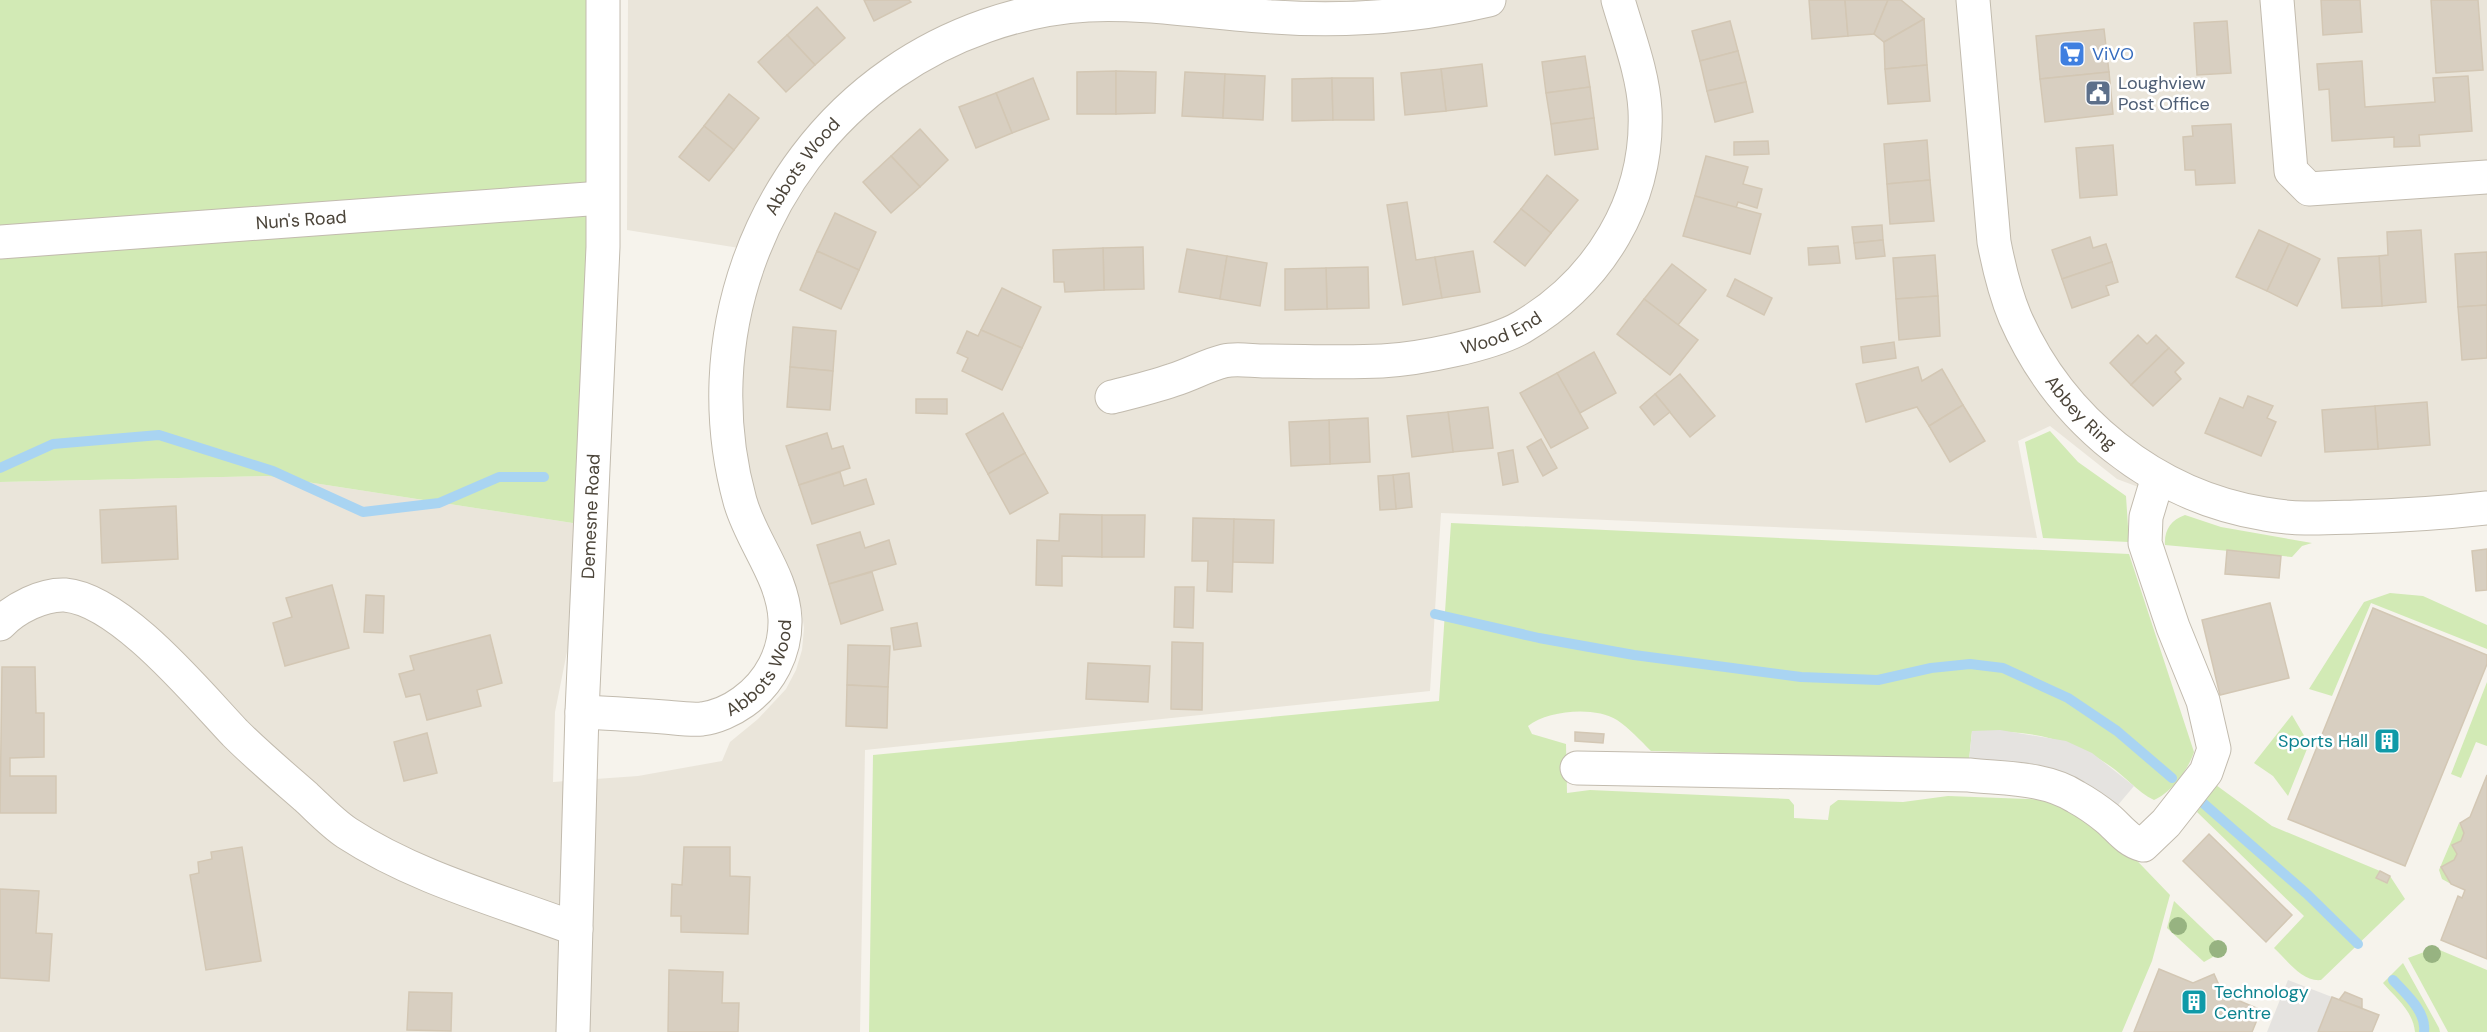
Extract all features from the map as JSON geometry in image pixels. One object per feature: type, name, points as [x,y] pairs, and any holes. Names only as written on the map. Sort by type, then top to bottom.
[{"type":"street","name":"Demesne Road","points":[[573,1032],[582,712],[603,247],[603,0]]},
{"type":"street","name":"Abbots Wood","points":[[582,712],[702,719],[722,714],[741,704],[757,690],[770,674],[779,656],[784,636],[785,616],[777,583],[741,506],[731,465],[725,401],[729,337],[737,295],[750,255],[778,197],[801,161],[829,128],[876,85],[930,50],[968,32],[1009,18],[1053,8],[1091,5],[1184,9],[1277,18],[1354,18],[1454,8],[1489,0]]},
{"type":"street","name":"Wood End","points":[[1112,397],[1173,380],[1225,361],[1384,361],[1471,347],[1521,327],[1560,299],[1596,262],[1620,228],[1641,170],[1645,138],[1645,108],[1640,76],[1618,0]]},
{"type":"street","name":"Abbey Ring","points":[[1972,0],[1994,242],[2002,280],[2015,315],[2032,350],[2052,382],[2074,410],[2127,458],[2199,498],[2228,507],[2265,515],[2294,518],[2427,515],[2487,508]]},
{"type":"street","points":[[2277,0],[2292,171],[2309,189],[2487,177]]},
{"type":"street","name":"Nun's Road","points":[[0,242],[602,198]]},
{"type":"street","points":[[1577,768],[1958,775],[2019,780],[2048,784],[2074,796],[2107,818],[2135,843],[2143,845],[2166,823],[2206,772],[2214,749],[2203,701],[2173,627],[2145,543],[2146,517],[2158,477]]},
{"type":"street","points":[[0,624],[6,617],[35,600],[64,595],[90,603],[109,614],[156,651],[238,735],[345,831],[391,858],[576,929]]},
{"type":"shaded area","points":[[628,0],[2487,0],[2487,521],[2400,533],[2234,523],[2117,479],[2050,426],[2018,441],[2037,538],[1441,513],[1430,691],[865,750],[860,1032],[0,1032],[0,482],[268,476],[592,526],[555,712],[553,782],[638,776],[722,761],[730,742],[758,719],[786,689],[796,670],[802,650],[804,628],[801,606],[762,517],[745,444],[742,406],[743,367],[748,328],[757,290],[770,253],[627,230]]},
{"type":"shaded area","points":[[2000,730],[2066,741],[2092,753],[2134,786],[2107,818],[1969,760],[1972,731]]},
{"type":"shaded area","points":[[2288,980],[2332,997],[2318,1032],[2267,1032]]},
{"type":"green space","points":[[0,0],[603,0],[592,526],[268,476],[0,482]]},
{"type":"green space","points":[[2050,431],[2078,462],[2126,496],[2129,542],[2043,538],[2025,442]]},
{"type":"green space","points":[[2185,515],[2221,527],[2312,543],[2302,546],[2292,557],[2165,545],[2169,526]]},
{"type":"green space","points":[[1451,523],[2129,554],[2194,752],[2178,780],[2167,792],[2154,800],[2094,756],[2061,741],[2027,734],[1972,731],[1969,760],[1651,751],[1617,720],[1597,713],[1559,713],[1547,716],[1528,726],[1532,734],[1566,744],[1567,793],[1590,790],[1789,799],[1794,805],[1794,818],[1828,820],[1830,806],[1838,800],[1903,802],[1948,796],[2050,800],[2120,843],[2170,895],[2152,961],[2122,1032],[869,1032],[873,755],[1439,701]]},
{"type":"green space","points":[[2390,593],[2423,596],[2487,625],[2487,649],[2371,603],[2332,696],[2309,689],[2364,602]]},
{"type":"green space","points":[[2487,682],[2487,746],[2476,742],[2461,778],[2451,774]]},
{"type":"green space","points":[[2292,715],[2309,744],[2288,796],[2273,776],[2254,763]]},
{"type":"green space","points":[[2216,785],[2272,826],[2380,871],[2376,878],[2386,883],[2390,876],[2405,899],[2321,980],[2307,978],[2301,974],[2274,948],[2304,916],[2197,812]]},
{"type":"green space","points":[[2459,823],[2464,833],[2461,841],[2452,845],[2457,854],[2454,860],[2442,867],[2451,884],[2442,879],[2439,870]]},
{"type":"green space","points":[[2174,901],[2225,950],[2204,962],[2167,928]]},
{"type":"green space","points":[[2435,948],[2487,970],[2487,1032],[2448,1032],[2408,958]]},
{"type":"green space","points":[[2403,963],[2440,1032],[2415,1032],[2414,1024],[2407,1011],[2383,983]]},
{"type":"building","points":[[864,0],[909,0],[911,2],[874,21]]},
{"type":"building","points":[[1809,0],[1845,0],[1848,36],[1812,39]]},
{"type":"building","points":[[1845,0],[1888,0],[1874,34],[1848,36]]},
{"type":"building","points":[[1888,0],[1901,0],[1924,19],[1884,42],[1874,34]]},
{"type":"building","points":[[2321,0],[2360,0],[2362,32],[2323,35]]},
{"type":"building","points":[[2431,0],[2478,0],[2483,70],[2436,73]]},
{"type":"building","points":[[817,7],[845,38],[815,65],[787,35]]},
{"type":"building","points":[[1924,19],[1927,65],[1885,69],[1884,42]]},
{"type":"building","points":[[1730,21],[1738,51],[1700,61],[1692,31]]},
{"type":"building","points":[[2227,21],[2231,73],[2197,75],[2194,23]]},
{"type":"building","name":"ViVO","points":[[2104,29],[2109,72],[2040,79],[2036,36]]},
{"type":"building","points":[[787,35],[815,65],[786,92],[758,62]]},
{"type":"building","points":[[1738,51],[1746,82],[1707,91],[1700,61]]},
{"type":"building","points":[[1585,56],[1590,87],[1546,93],[1542,62]]},
{"type":"building","points":[[2362,61],[2365,107],[2435,102],[2433,78],[2468,76],[2472,131],[2419,135],[2420,146],[2394,147],[2394,137],[2332,141],[2329,89],[2319,90],[2317,64]]},
{"type":"building","points":[[1482,64],[1487,106],[1446,111],[1441,69]]},
{"type":"building","points":[[1927,65],[1930,101],[1888,104],[1885,69]]},
{"type":"building","points":[[1441,69],[1446,111],[1405,115],[1401,73]]},
{"type":"building","points":[[1116,71],[1116,114],[1077,114],[1077,72]]},
{"type":"building","points":[[1116,71],[1156,72],[1155,113],[1116,114]]},
{"type":"building","points":[[1185,72],[1225,74],[1223,118],[1182,116]]},
{"type":"building","points":[[2109,72],[2113,114],[2045,122],[2040,79]]},
{"type":"building","points":[[1225,74],[1265,76],[1263,120],[1223,118]]},
{"type":"building","points":[[1033,78],[1049,119],[1012,133],[996,93]]},
{"type":"building","points":[[1332,78],[1333,120],[1292,121],[1292,79]]},
{"type":"building","points":[[1332,78],[1373,78],[1374,120],[1333,120]]},
{"type":"building","points":[[1746,82],[1753,112],[1715,122],[1707,91]]},
{"type":"building","points":[[1590,87],[1594,118],[1551,124],[1546,93]]},
{"type":"building","points":[[996,93],[1012,133],[976,148],[959,107]]},
{"type":"building","points":[[729,94],[759,118],[734,150],[704,126]]},
{"type":"building","points":[[1594,118],[1598,149],[1555,155],[1551,124]]},
{"type":"building","points":[[2231,124],[2235,183],[2196,185],[2195,170],[2185,170],[2183,137],[2193,136],[2192,126]]},
{"type":"building","points":[[704,126],[734,150],[709,181],[679,157]]},
{"type":"building","points":[[920,129],[948,160],[920,187],[891,156]]},
{"type":"building","points":[[1927,140],[1930,180],[1887,184],[1884,144]]},
{"type":"building","points":[[1768,141],[1769,154],[1734,155],[1734,142]]},
{"type":"building","points":[[2113,145],[2117,195],[2080,198],[2076,148]]},
{"type":"building","points":[[891,156],[920,187],[891,213],[863,182]]},
{"type":"building","points":[[1706,156],[1748,167],[1743,184],[1762,189],[1757,208],[1738,202],[1736,208],[1695,196]]},
{"type":"building","points":[[1547,175],[1578,200],[1551,233],[1521,209]]},
{"type":"building","points":[[1930,180],[1934,221],[1890,224],[1887,184]]},
{"type":"building","points":[[1695,196],[1761,214],[1750,254],[1683,236]]},
{"type":"building","points":[[1407,202],[1416,260],[1435,257],[1442,298],[1403,305],[1387,205]]},
{"type":"building","points":[[1521,209],[1551,233],[1525,266],[1494,242]]},
{"type":"building","points":[[835,213],[876,232],[859,270],[817,251]]},
{"type":"building","points":[[1882,225],[1883,240],[1854,243],[1852,227]]},
{"type":"building","points":[[2259,230],[2289,244],[2267,291],[2236,277]]},
{"type":"building","points":[[2421,230],[2426,302],[2382,306],[2379,256],[2388,255],[2387,232]]},
{"type":"building","points":[[2090,237],[2093,248],[2106,244],[2112,262],[2062,279],[2052,250]]},
{"type":"building","points":[[1883,240],[1885,256],[1856,259],[1854,243]]},
{"type":"building","points":[[2289,244],[2320,259],[2297,306],[2267,291]]},
{"type":"building","points":[[1838,246],[1840,263],[1809,265],[1808,248]]},
{"type":"building","points":[[1143,247],[1144,289],[1104,290],[1103,248]]},
{"type":"building","points":[[1103,248],[1104,290],[1065,292],[1064,282],[1054,282],[1053,250]]},
{"type":"building","points":[[1187,249],[1227,256],[1220,299],[1179,292]]},
{"type":"building","points":[[817,251],[859,270],[841,309],[800,290]]},
{"type":"building","points":[[1473,251],[1480,292],[1442,298],[1435,257]]},
{"type":"building","points":[[2487,252],[2487,305],[2458,307],[2455,254]]},
{"type":"building","points":[[1935,255],[1938,296],[1896,299],[1893,258]]},
{"type":"building","points":[[1227,256],[1267,263],[1260,306],[1220,299]]},
{"type":"building","points":[[2379,256],[2382,306],[2342,308],[2338,258]]},
{"type":"building","points":[[2112,262],[2118,282],[2106,286],[2109,295],[2072,308],[2062,279]]},
{"type":"building","points":[[1672,264],[1706,290],[1678,325],[1644,299]]},
{"type":"building","points":[[1368,267],[1369,308],[1327,309],[1326,268]]},
{"type":"building","points":[[1326,268],[1327,309],[1285,310],[1285,269]]},
{"type":"building","points":[[1735,279],[1772,298],[1764,315],[1727,296]]},
{"type":"building","points":[[1002,288],[1041,307],[1022,348],[981,330]]},
{"type":"building","points":[[1938,296],[1940,336],[1899,340],[1896,299]]},
{"type":"building","points":[[1644,299],[1698,340],[1670,375],[1617,334]]},
{"type":"building","points":[[2487,305],[2487,358],[2462,360],[2458,307]]},
{"type":"building","points":[[793,327],[836,331],[833,371],[790,367]]},
{"type":"building","points":[[981,330],[1022,348],[1002,390],[962,371],[968,358],[957,353],[967,331],[978,336]]},
{"type":"building","points":[[2138,335],[2147,344],[2156,335],[2169,348],[2131,385],[2110,363]]},
{"type":"building","points":[[1894,342],[1896,358],[1863,363],[1861,347]]},
{"type":"building","points":[[2169,348],[2184,363],[2175,372],[2181,379],[2153,406],[2131,385]]},
{"type":"building","points":[[1594,352],[1616,393],[1580,413],[1557,373]]},
{"type":"building","points":[[790,367],[833,371],[830,410],[787,407]]},
{"type":"building","points":[[1918,367],[1922,381],[1942,369],[1963,405],[1929,426],[1917,407],[1866,422],[1856,384]]},
{"type":"building","points":[[1557,373],[1588,428],[1551,448],[1520,393]]},
{"type":"building","points":[[1680,374],[1715,416],[1690,437],[1655,394]]},
{"type":"building","points":[[1655,394],[1670,412],[1654,425],[1640,407]]},
{"type":"building","points":[[2248,396],[2273,406],[2267,418],[2276,422],[2261,456],[2205,433],[2220,398],[2243,408]]},
{"type":"building","points":[[916,399],[947,399],[947,414],[916,413]]},
{"type":"building","points":[[2427,402],[2430,445],[2378,449],[2375,406]]},
{"type":"building","points":[[1963,405],[1985,441],[1950,462],[1929,426]]},
{"type":"building","points":[[2375,406],[2378,449],[2325,452],[2322,410]]},
{"type":"building","points":[[1488,407],[1493,448],[1453,452],[1448,412]]},
{"type":"building","points":[[1448,412],[1453,452],[1412,457],[1407,416]]},
{"type":"building","points":[[1003,413],[1025,453],[988,474],[966,434]]},
{"type":"building","points":[[1368,418],[1370,462],[1330,464],[1329,420]]},
{"type":"building","points":[[1329,420],[1330,464],[1291,466],[1289,422]]},
{"type":"building","points":[[827,433],[832,449],[843,446],[850,468],[799,485],[786,446]]},
{"type":"building","points":[[1541,439],[1557,468],[1543,476],[1527,447]]},
{"type":"building","points":[[1513,450],[1518,482],[1503,485],[1498,453]]},
{"type":"building","points":[[1025,453],[1048,493],[1010,514],[988,474]]},
{"type":"building","points":[[840,472],[844,486],[866,479],[874,504],[812,524],[799,485]]},
{"type":"building","points":[[1409,473],[1412,507],[1396,509],[1393,475]]},
{"type":"building","points":[[1393,475],[1396,509],[1380,510],[1378,476]]},
{"type":"building","points":[[176,506],[178,559],[102,563],[100,510]]},
{"type":"building","points":[[1060,514],[1102,515],[1102,557],[1062,556],[1062,586],[1036,585],[1037,540],[1059,541]]},
{"type":"building","points":[[1102,515],[1145,515],[1144,557],[1102,557]]},
{"type":"building","points":[[1193,518],[1234,519],[1232,592],[1207,591],[1208,561],[1192,561]]},
{"type":"building","points":[[1234,519],[1274,520],[1273,563],[1233,562]]},
{"type":"building","points":[[860,532],[865,548],[889,540],[896,564],[829,584],[817,545]]},
{"type":"building","points":[[2487,549],[2487,590],[2476,591],[2472,551]]},
{"type":"building","points":[[2227,550],[2281,556],[2279,578],[2225,574]]},
{"type":"building","points":[[872,572],[883,610],[841,624],[829,584]]},
{"type":"building","points":[[332,585],[349,648],[285,666],[273,623],[292,617],[286,598]]},
{"type":"building","points":[[1175,587],[1194,587],[1193,628],[1174,627]]},
{"type":"building","points":[[366,595],[384,596],[383,633],[364,632]]},
{"type":"building","points":[[2270,603],[2289,678],[2220,695],[2202,620]]},
{"type":"building","name":"Sports Hall","points":[[2373,608],[2487,655],[2487,664],[2405,866],[2288,819]]},
{"type":"building","points":[[917,623],[921,646],[894,650],[891,628]]},
{"type":"building","points":[[490,635],[502,683],[477,690],[481,706],[427,720],[420,694],[406,697],[399,674],[414,670],[410,656]]},
{"type":"building","points":[[1172,642],[1203,643],[1202,710],[1171,709]]},
{"type":"building","points":[[848,645],[890,646],[888,687],[847,685]]},
{"type":"building","points":[[1088,663],[1150,666],[1148,702],[1086,699]]},
{"type":"building","points":[[2,667],[35,667],[36,713],[44,713],[44,757],[10,758],[10,776],[56,776],[56,813],[0,813]]},
{"type":"building","points":[[847,685],[888,687],[887,728],[846,726]]},
{"type":"building","points":[[1575,732],[1604,734],[1603,743],[1575,741]]},
{"type":"building","points":[[427,733],[437,773],[404,781],[394,742]]},
{"type":"building","points":[[2487,775],[2487,959],[2441,940],[2458,896],[2462,898],[2465,890],[2451,884],[2441,867],[2454,860],[2457,854],[2452,845],[2461,841],[2464,833],[2460,823],[2470,817]]},
{"type":"building","points":[[2209,834],[2292,915],[2266,942],[2183,861]]},
{"type":"building","points":[[242,847],[261,961],[206,970],[190,875],[199,873],[198,862],[212,859],[211,852]]},
{"type":"building","points":[[684,847],[730,847],[730,876],[750,877],[748,934],[681,932],[681,916],[671,916],[672,884],[682,885]]},
{"type":"building","points":[[2380,871],[2390,876],[2387,883],[2376,878]]},
{"type":"building","points":[[0,889],[39,891],[36,933],[52,934],[49,981],[0,978]]},
{"type":"building","name":"Technology Centre","points":[[2159,969],[2193,983],[2214,974],[2223,994],[2261,1010],[2252,1032],[2134,1032]]},
{"type":"building","points":[[669,970],[723,972],[722,1003],[739,1003],[738,1032],[668,1032]]},
{"type":"building","points":[[409,992],[452,993],[451,1031],[407,1030]]},
{"type":"building","points":[[2345,992],[2362,999],[2362,1008],[2339,1000]]},
{"type":"building","points":[[2332,997],[2379,1015],[2372,1032],[2318,1032]]},
{"type":"waterway","points":[[0,468],[53,444],[159,435],[273,471],[363,512],[439,503],[499,477],[544,477]]},
{"type":"waterway","points":[[1435,614],[1539,638],[1634,655],[1801,677],[1878,680],[1931,668],[1970,664],[2003,668],[2068,698],[2117,731],[2172,778]]},
{"type":"waterway","points":[[2203,803],[2307,894],[2358,944]]},
{"type":"waterway","points":[[2393,980],[2419,1010],[2424,1032]]},
{"type":"place","name":"ViVO","points":[[2072,54]]},
{"type":"place","name":"Loughview Post Office","points":[[2098,93]]},
{"type":"place","name":"Sports Hall","points":[[2387,741]]},
{"type":"place","name":"Technology Centre","points":[[2194,1002]]}]
